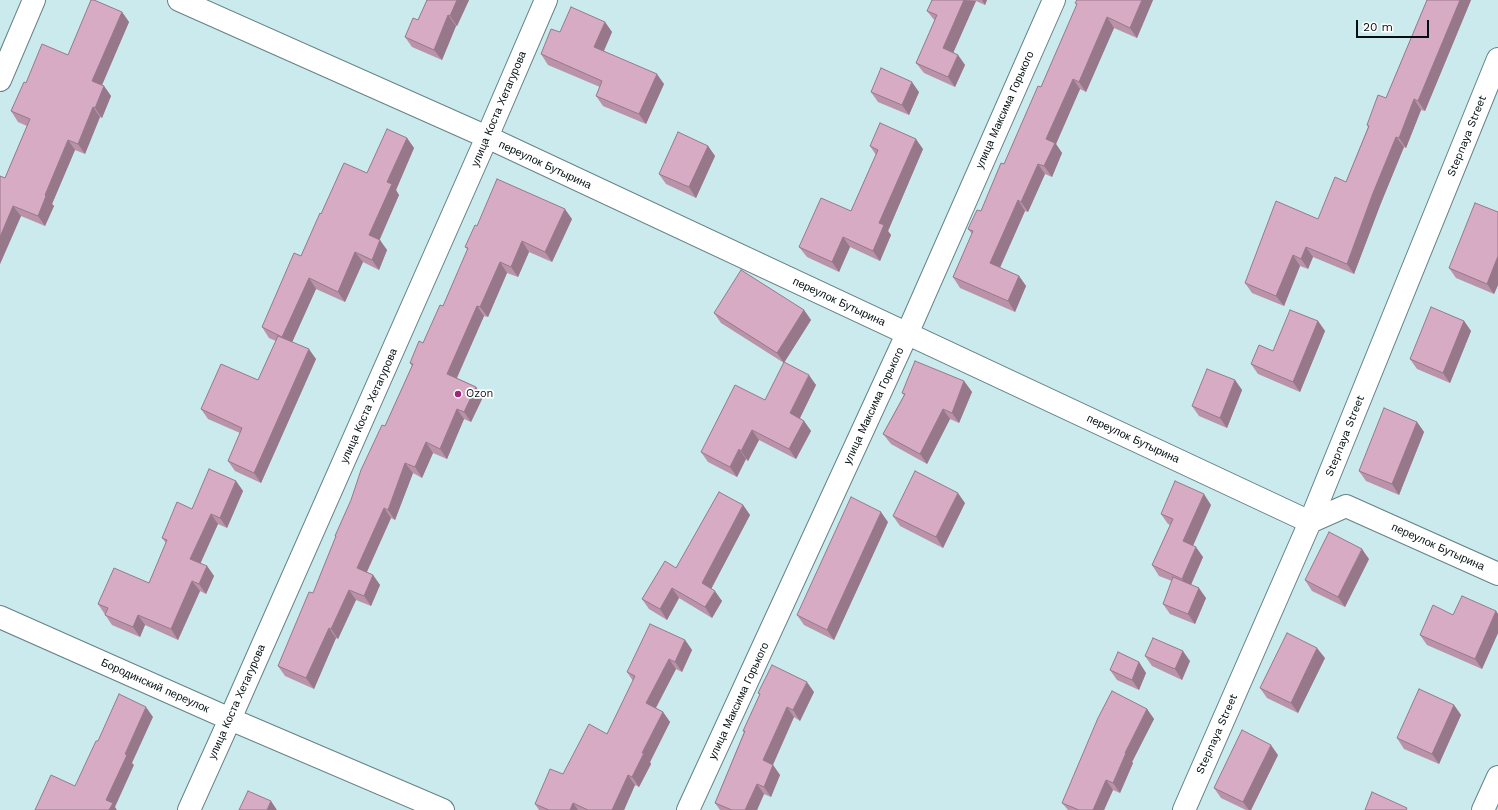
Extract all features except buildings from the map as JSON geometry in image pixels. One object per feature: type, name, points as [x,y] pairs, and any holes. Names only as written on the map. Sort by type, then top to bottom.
[{"type":"street","points":[[0,80],[34,0]]},
{"type":"street","name":"переулок Бутырина","points":[[179,0],[487,138],[1310,522],[1346,506],[1498,574]]},
{"type":"street","name":"улица Коста Хетагурова","points":[[189,810],[487,138],[546,0]]},
{"type":"street","name":"улица Максима Горького","points":[[688,810],[907,334],[1054,0]]},
{"type":"street","name":"Stepnaya Street","points":[[1184,810],[1310,522],[1498,59]]},
{"type":"street","name":"Бородинский переулок","points":[[0,618],[230,719],[443,810]]},
{"type":"street","points":[[1483,810],[1498,777]]},
{"type":"place","name":"Ozon","points":[[458,394]]}]
